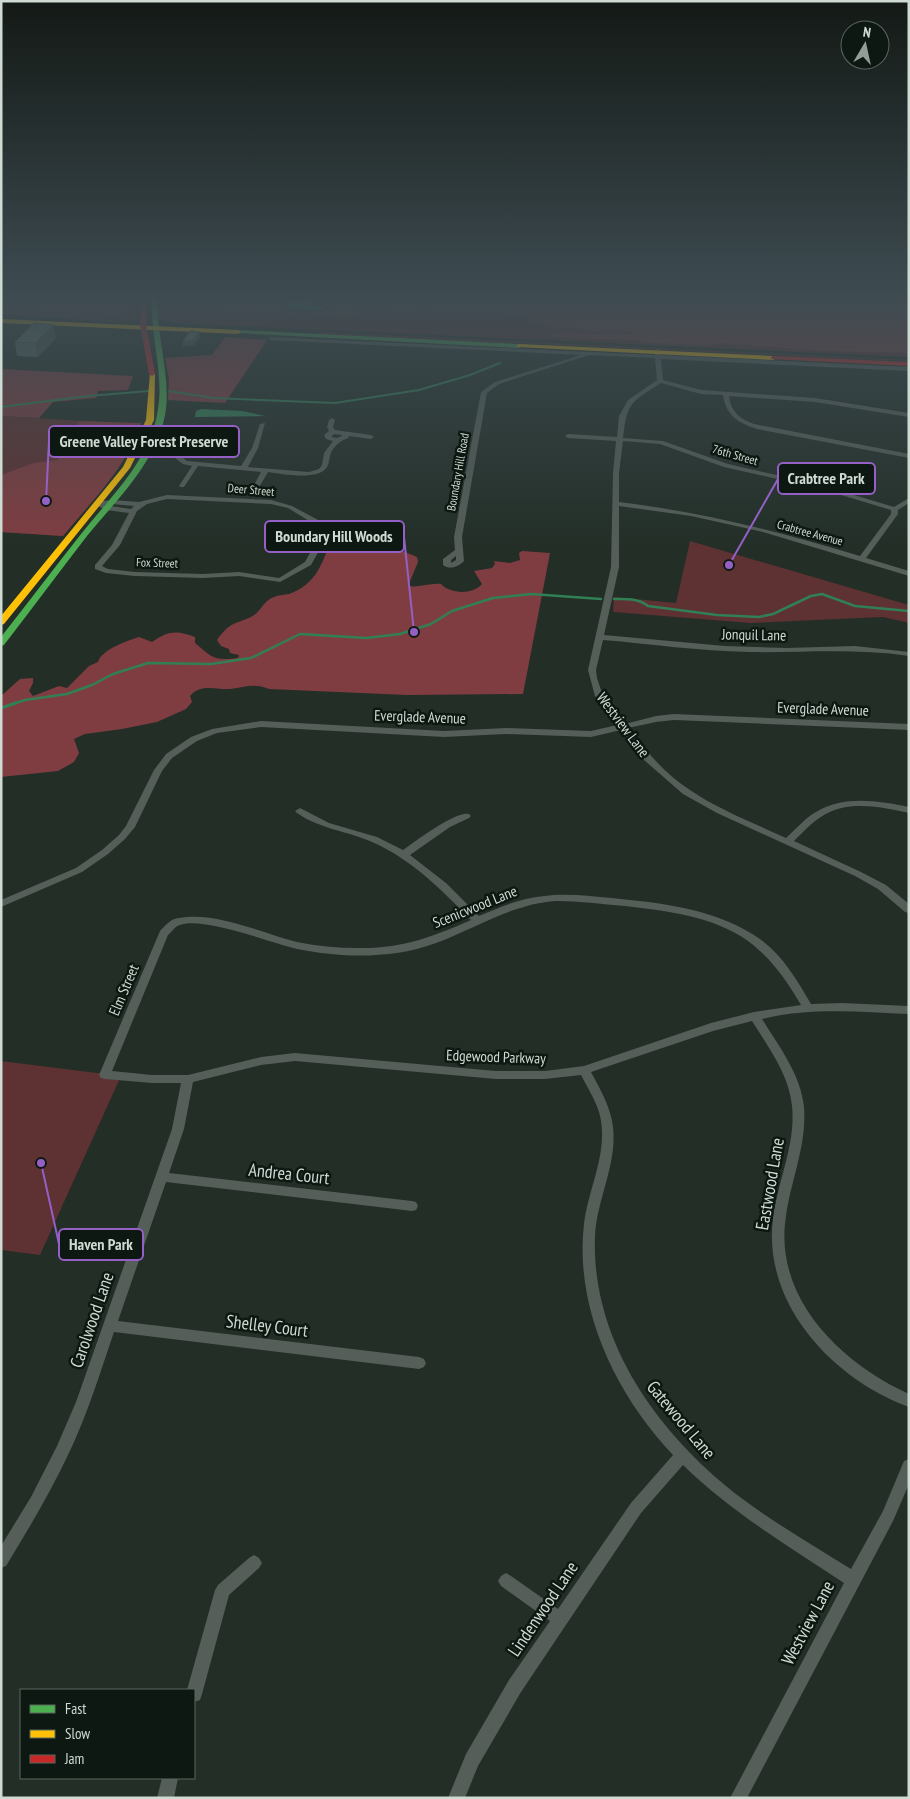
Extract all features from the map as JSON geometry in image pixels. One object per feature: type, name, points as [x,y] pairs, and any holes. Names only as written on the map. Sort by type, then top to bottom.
[{"type":"main road","points":[[1,643],[105,504],[126,468],[150,420],[153,383]]},
{"type":"main road","points":[[1,622],[146,455],[158,429],[163,410],[164,383]]},
{"type":"street","name":"Boundary Hill Road","points":[[459,550],[458,537],[484,392],[497,383]]},
{"type":"street","name":"Westview Lane","points":[[659,383],[630,402],[623,412],[616,473],[615,567],[593,662],[593,678],[599,696],[654,764],[686,792],[720,811],[858,874],[882,888],[909,910]]},
{"type":"street","points":[[664,383],[694,391],[815,400],[909,415]]},
{"type":"street","points":[[726,394],[728,407],[732,414],[747,424],[759,428],[909,456]]},
{"type":"street","points":[[885,410],[892,402]]},
{"type":"street","points":[[332,420],[330,427],[333,432]]},
{"type":"street","points":[[242,469],[257,446],[262,424]]},
{"type":"street","points":[[158,429],[168,431],[183,430],[188,435],[178,458],[185,463],[223,465],[242,469],[304,474],[316,472],[325,466],[327,453],[337,440]]},
{"type":"street","points":[[346,434],[345,438],[337,440],[327,437],[328,434],[333,432],[371,437]]},
{"type":"street","name":"76th Street","points":[[568,436],[668,444],[726,466],[819,486],[894,509]]},
{"type":"street","points":[[182,486],[196,464]]},
{"type":"street","points":[[255,489],[265,471]]},
{"type":"street","name":"Deer Street","points":[[138,504],[153,499],[181,497],[271,502],[290,507],[317,523],[321,532],[320,542],[308,563],[280,580]]},
{"type":"street","points":[[862,559],[894,514],[894,509],[909,500]]},
{"type":"street","points":[[105,504],[138,504]]},
{"type":"street","points":[[105,504],[131,511],[138,504]]},
{"type":"street","name":"Crabtree Avenue","points":[[616,504],[690,513],[862,559],[909,574]]},
{"type":"street","name":"Fox Street","points":[[131,511],[117,544],[98,567],[106,571],[135,574],[203,576],[239,574],[280,580]]},
{"type":"street","name":"Jonquil Lane","points":[[599,636],[734,649],[792,650],[856,647],[909,654]]},
{"type":"street","name":"Everglade Avenue","points":[[1,904],[80,870],[111,847],[130,827],[158,770],[169,756],[194,738],[215,730],[261,724],[444,734],[506,731],[568,735],[591,734],[656,719],[683,717],[909,727]]},
{"type":"street","points":[[788,842],[823,811],[841,805],[875,803],[909,810]]},
{"type":"street","points":[[300,811],[310,820],[361,834],[404,854],[444,886],[478,921]]},
{"type":"street","points":[[404,854],[447,825],[466,816]]},
{"type":"street","name":"Scenicwood Lane","points":[[176,922],[196,920],[312,948],[364,952],[415,945],[522,903],[554,898],[662,907],[689,912],[727,925],[763,946],[790,976],[808,1008]]},
{"type":"street","name":"Elm Street","points":[[105,1075],[164,933],[176,922]]},
{"type":"street","name":"Edgewood Parkway","points":[[105,1075],[152,1079],[188,1079],[261,1061],[295,1057],[516,1076],[546,1075],[584,1070],[619,1060],[710,1027],[754,1016],[808,1008],[909,1010]]},
{"type":"street","name":"Eastwood Lane","points":[[754,1016],[787,1073],[795,1090],[798,1106],[797,1133],[779,1220],[778,1236],[781,1269],[788,1287],[815,1332],[846,1363],[869,1381],[909,1401]]},
{"type":"street","name":"Gatewood Lane","points":[[584,1070],[600,1102],[607,1127],[606,1152],[594,1201],[589,1235],[589,1262],[595,1304],[603,1331],[621,1372],[648,1415],[682,1456],[735,1502],[854,1580]]},
{"type":"street","name":"Carolwood Lane","points":[[1,1561],[36,1502],[63,1450],[83,1402],[178,1129],[188,1079]]},
{"type":"street","name":"Andrea Court","points":[[162,1177],[412,1206]]},
{"type":"street","name":"Shelley Court","points":[[110,1326],[419,1363]]},
{"type":"street","name":"Lindenwood Lane","points":[[456,1798],[491,1724],[560,1619],[636,1508],[682,1456]]},
{"type":"street","name":"Westview Lane","points":[[738,1798],[888,1516],[909,1466]]},
{"type":"street","points":[[195,1690],[223,1590],[254,1563]]},
{"type":"street","points":[[506,1581],[560,1619]]},
{"type":"street","points":[[164,1798],[170,1779]]},
{"type":"shaded area","points":[[1,383],[131,383],[128,390],[98,391],[96,398],[53,402],[39,418],[1,416]]},
{"type":"shaded area","points":[[169,383],[238,383],[225,403],[168,400]]},
{"type":"shaded area","points":[[201,409],[242,411],[265,416],[195,417],[196,411]]},
{"type":"shaded area","points":[[1,416],[141,423],[116,471],[63,536],[1,532]]},
{"type":"shaded area","points":[[79,421],[141,423],[135,439],[118,469],[63,536],[1,532],[1,475],[34,463],[57,460],[65,452],[73,449],[100,449],[108,447],[115,443],[122,433],[113,431],[81,435],[75,431]]},
{"type":"shaded area","points":[[332,538],[384,542],[417,557],[418,562],[408,586],[441,584],[450,590],[462,592],[478,588],[482,584],[474,571],[492,568],[495,564],[494,561],[510,563],[520,560],[519,553],[522,551],[550,553],[523,694],[407,695],[269,689],[254,686],[230,689],[204,688],[190,696],[192,702],[186,709],[157,722],[85,734],[74,739],[79,753],[74,762],[58,771],[1,777],[1,696],[20,679],[33,678],[29,691],[33,696],[59,686],[67,688],[89,666],[98,662],[100,657],[110,649],[139,637],[152,642],[172,633],[183,633],[195,637],[195,643],[219,659],[238,658],[239,655],[230,653],[229,649],[221,646],[217,640],[221,634],[232,625],[254,615],[270,599],[289,594],[306,585],[317,572]]},
{"type":"shaded area","points":[[690,541],[909,605],[909,623],[883,617],[751,623],[613,612],[614,597],[676,603]]},
{"type":"shaded area","points":[[1,1061],[121,1076],[40,1255],[1,1250]]},
{"type":"waterway","points":[[169,391],[213,398],[335,403],[419,390],[443,383]]},
{"type":"waterway","points":[[1,407],[88,396],[149,391]]},
{"type":"waterway","points":[[1,708],[25,700],[67,694],[92,685],[113,674],[148,663],[211,664],[251,658],[300,634],[366,638],[400,634],[431,624],[452,611],[493,598],[531,594],[601,599]]},
{"type":"waterway","points":[[614,599],[632,600],[648,606],[717,615],[759,617],[773,614],[811,596],[822,594],[855,606],[909,611]]},
{"type":"traffic: fast","points":[[1,643],[85,534],[121,491],[142,461],[158,427],[162,409],[162,383]]},
{"type":"traffic: slow","points":[[1,622],[126,468],[150,420],[152,383]]},
{"type":"place","name":"Greene Valley Forest Preserve","points":[[46,501]]},
{"type":"place","name":"Crabtree Park","points":[[729,565]]},
{"type":"place","name":"Boundary Hill Woods","points":[[414,632]]},
{"type":"place","name":"Haven Park","points":[[41,1163]]}]
